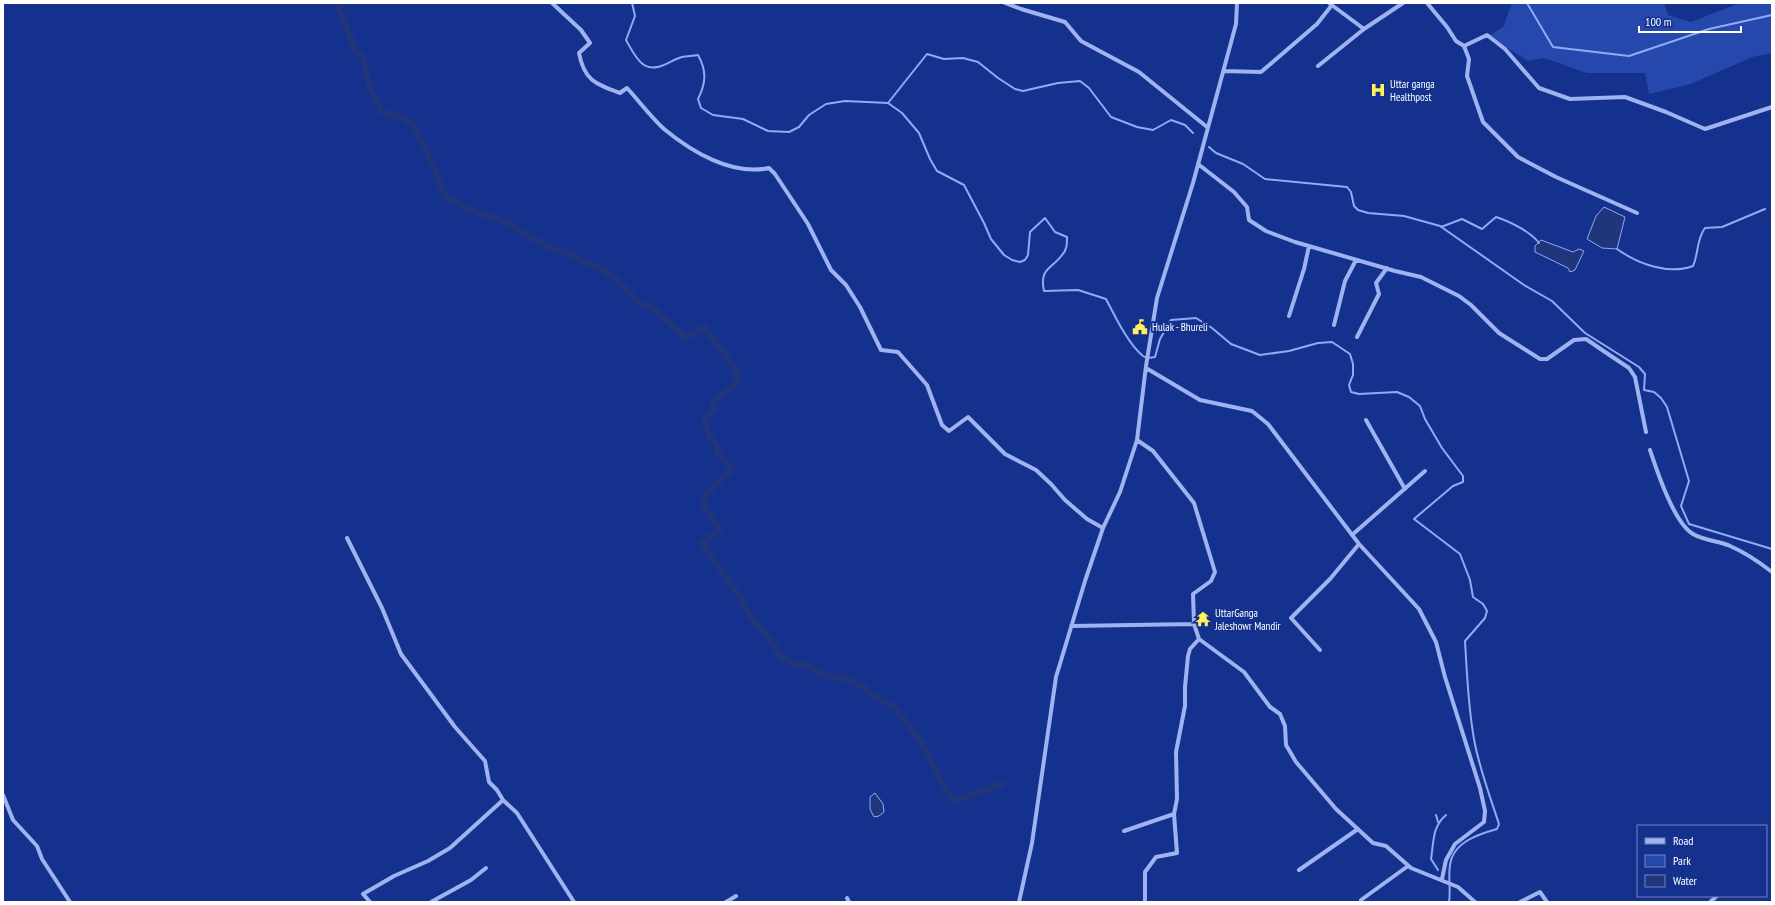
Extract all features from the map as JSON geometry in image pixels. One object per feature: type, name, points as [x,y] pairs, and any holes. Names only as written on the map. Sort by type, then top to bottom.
[{"type":"street","points":[[552,3],[581,30],[590,44],[579,53],[581,66],[592,81],[620,93],[627,88],[664,128],[702,156],[728,165],[756,171],[769,168],[775,174],[808,224],[831,270],[846,285],[860,307],[881,350],[898,352],[927,385],[942,425],[949,431],[968,417],[1005,454],[1036,470],[1065,500],[1087,519],[1102,528]]},
{"type":"street","points":[[1005,3],[1065,22],[1081,41],[1139,72],[1207,127]]},
{"type":"street","points":[[1018,902],[1032,843],[1056,677],[1102,528],[1120,492],[1137,440],[1146,367],[1157,298],[1198,164],[1207,127],[1224,71],[1236,24],[1237,3]]},
{"type":"street","points":[[1318,66],[1364,30],[1403,3]]},
{"type":"street","points":[[1427,3],[1447,27],[1456,41],[1464,46],[1468,59],[1467,76],[1483,122],[1518,157],[1556,177],[1637,213]]},
{"type":"street","points":[[1224,71],[1261,72],[1316,24],[1331,4],[1364,30]]},
{"type":"street","points":[[1464,46],[1487,35],[1505,49],[1539,88],[1570,99],[1625,97],[1666,112],[1705,129],[1772,107]]},
{"type":"street","points":[[1198,164],[1234,192],[1247,207],[1249,220],[1266,231],[1356,260],[1421,277],[1459,296],[1499,333],[1540,359],[1547,359],[1574,340],[1586,339],[1628,368],[1635,377],[1646,432]]},
{"type":"street","points":[[1289,316],[1304,269],[1309,246]]},
{"type":"street","points":[[1334,326],[1345,281],[1356,260]]},
{"type":"street","points":[[1358,337],[1379,294],[1376,283],[1387,268]]},
{"type":"street","points":[[1146,367],[1200,400],[1252,411],[1268,424],[1358,544],[1419,609],[1436,642],[1445,677],[1480,788],[1485,811],[1484,822],[1455,844],[1446,860],[1442,879]]},
{"type":"street","points":[[1366,420],[1405,490]]},
{"type":"street","points":[[1137,440],[1152,451],[1194,503],[1215,572],[1212,581],[1193,594],[1194,624],[1199,639],[1244,672],[1270,707],[1280,714],[1285,726],[1286,745],[1296,762],[1336,809],[1373,843],[1386,846],[1408,866],[1458,887],[1475,902]]},
{"type":"street","points":[[1650,450],[1659,479],[1677,517],[1692,534],[1743,552],[1758,560],[1772,572]]},
{"type":"street","points":[[1352,535],[1425,471]]},
{"type":"street","points":[[347,538],[382,608],[401,654],[455,726],[485,761],[489,782],[497,790],[503,800],[521,818],[574,902]]},
{"type":"street","points":[[1320,650],[1291,618],[1330,579],[1358,544]]},
{"type":"street","points":[[1072,626],[1194,624]]},
{"type":"street","points":[[1145,902],[1145,872],[1156,857],[1177,853],[1174,814],[1177,800],[1176,752],[1186,706],[1185,687],[1188,656],[1190,649],[1199,639]]},
{"type":"street","points":[[3,795],[13,820],[37,846],[42,859],[70,902]]},
{"type":"street","points":[[370,902],[363,894],[394,876],[428,861],[450,848],[503,800]]},
{"type":"street","points":[[1124,831],[1174,814]]},
{"type":"street","points":[[1299,870],[1358,829]]},
{"type":"street","points":[[1361,900],[1408,866]]},
{"type":"street","points":[[431,902],[471,880],[486,868]]},
{"type":"street","points":[[1520,902],[1540,892],[1547,902]]},
{"type":"street","points":[[726,902],[736,896]]},
{"type":"green space","points":[[1512,3],[1664,3],[1668,15],[1691,22],[1740,3],[1772,3],[1772,53],[1752,57],[1691,84],[1649,94],[1645,73],[1587,73],[1544,58],[1528,61],[1489,36],[1503,27]]},
{"type":"water","points":[[1604,207],[1625,217],[1617,249],[1602,248],[1587,239],[1596,216]]},
{"type":"water","points":[[1541,240],[1573,252],[1579,249],[1584,251],[1575,270],[1570,272],[1568,268],[1535,252],[1535,246]]},
{"type":"water","points":[[875,793],[883,804],[884,812],[879,816],[874,817],[870,809],[870,797]]},
{"type":"waterway","points":[[337,3],[355,50],[363,57],[370,88],[380,105],[381,111],[392,116],[402,117],[412,124],[426,149],[445,196],[468,209],[505,222],[552,249],[569,254],[603,270],[616,279],[641,305],[649,305],[686,338],[704,327],[724,353],[738,375],[735,384],[713,402],[715,409],[704,418],[710,437],[716,444],[718,453],[732,469],[704,496],[704,505],[720,530],[702,543],[739,596],[751,617],[774,645],[779,655],[796,665],[803,664],[825,675],[844,678],[862,686],[870,693],[895,708],[922,743],[943,784],[954,801],[1002,784]]},
{"type":"waterway","points":[[632,3],[635,16],[626,40],[636,57],[644,65],[654,68],[682,57],[698,55],[704,72],[703,88],[698,99],[701,108],[713,115],[743,119],[768,131],[789,132],[799,127],[809,115],[826,104],[845,101],[888,103],[902,113],[919,133],[937,171],[964,185],[991,239],[1004,255],[1012,260],[1020,262],[1025,260],[1028,255],[1030,232],[1045,218],[1055,232],[1067,237],[1065,251],[1045,273],[1043,278],[1044,291],[1078,290],[1106,299],[1127,337],[1137,351],[1144,357],[1155,357],[1160,339],[1171,320],[1196,318],[1212,328],[1231,344],[1260,355],[1289,351],[1318,343],[1332,342],[1350,354],[1353,364],[1353,375],[1349,385],[1351,392],[1359,394],[1397,392],[1409,397],[1420,406],[1425,419],[1442,448],[1463,476],[1463,482],[1453,486],[1414,519],[1460,554],[1470,580],[1473,597],[1483,604],[1487,611],[1485,618],[1465,641],[1469,702],[1476,750],[1499,824],[1497,829],[1468,840],[1456,850],[1450,865],[1449,902]]},
{"type":"waterway","points":[[1527,3],[1553,47],[1629,56],[1709,29],[1772,15]]},
{"type":"waterway","points":[[888,103],[927,54],[944,59],[963,58],[978,62],[1015,89],[1023,91],[1058,83],[1080,81],[1089,88],[1111,117],[1137,127],[1153,130],[1171,120],[1185,125],[1193,133]]},
{"type":"waterway","points":[[1209,147],[1216,153],[1243,164],[1265,179],[1347,187],[1351,192],[1354,206],[1358,210],[1368,213],[1404,216],[1440,226],[1524,285],[1552,301],[1585,333],[1639,367],[1645,374],[1644,390],[1654,392],[1661,398],[1667,407],[1689,481],[1681,506],[1689,524],[1772,549]]},
{"type":"waterway","points":[[1617,249],[1634,259],[1664,269],[1693,266],[1700,237],[1705,228],[1722,227],[1765,209]]},
{"type":"waterway","points":[[1441,227],[1462,219],[1482,229],[1496,217],[1519,227],[1531,235],[1539,243]]},
{"type":"waterway","points":[[1436,815],[1438,822]]},
{"type":"waterway","points":[[1438,870],[1431,859],[1433,840],[1438,824],[1446,815]]},
{"type":"place","name":"Uttar ganga Healthpost","points":[[1378,90]]},
{"type":"place","name":"Hulak - Bhureli","points":[[1140,327]]},
{"type":"place","name":"UttarGanga Jaleshowr Mandir","points":[[1203,619]]}]
